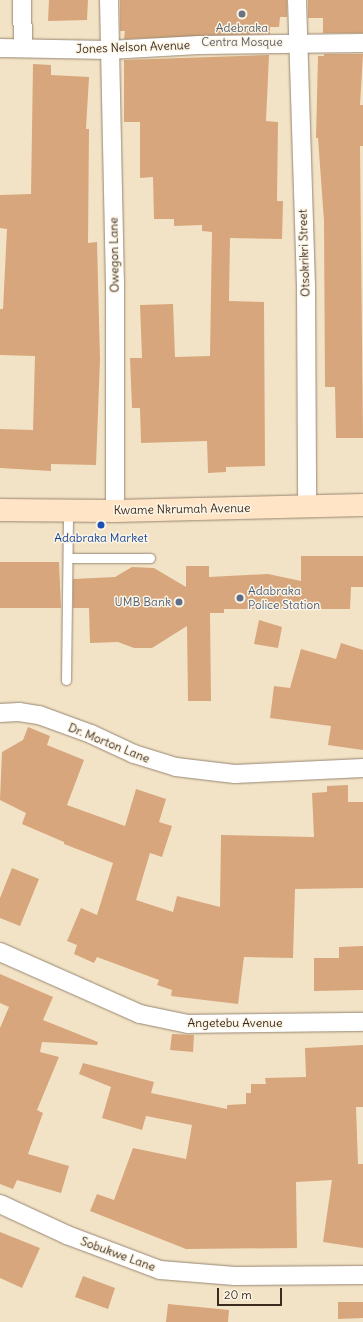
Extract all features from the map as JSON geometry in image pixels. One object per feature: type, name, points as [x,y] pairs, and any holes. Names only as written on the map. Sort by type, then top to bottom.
[{"type":"main road","name":"Kwame Nkrumah Avenue","points":[[0,510],[115,511],[363,504]]},
{"type":"street","points":[[22,0],[23,48]]},
{"type":"street","name":"Owegon Lane","points":[[109,0],[115,281],[115,511]]},
{"type":"street","name":"Otsokrikri Street","points":[[297,0],[297,44],[306,287],[307,506]]},
{"type":"street","name":"Jones Nelson Avenue","points":[[0,48],[109,50],[199,45],[363,43]]},
{"type":"street","name":"Dr. Morton Lane","points":[[0,713],[18,712],[39,715],[91,734],[134,754],[176,767],[235,774],[363,768]]},
{"type":"street","name":"Angetebu Avenue","points":[[0,952],[140,1014],[188,1024],[363,1022]]},
{"type":"street","name":"Sobukwe Lane","points":[[0,1204],[67,1235],[160,1270],[235,1276],[363,1275]]},
{"type":"lane","points":[[66,680],[68,510]]},
{"type":"lane","points":[[68,558],[150,558]]},
{"type":"building","points":[[49,0],[88,0],[87,20],[48,21]]},
{"type":"building","points":[[120,0],[287,0],[287,17],[280,17],[279,27],[270,27],[270,34],[124,39],[125,31],[120,31]]},
{"type":"building","points":[[308,0],[363,0],[363,33],[323,33],[323,18],[308,18]]},
{"type":"building","points":[[324,54],[363,54],[360,105],[363,105],[363,146],[360,146],[363,438],[336,438],[335,387],[325,387],[324,221],[318,138],[316,138],[318,56],[324,56]]},
{"type":"building","points":[[269,55],[266,121],[278,122],[277,201],[283,201],[282,239],[230,238],[229,301],[264,302],[265,466],[226,467],[226,472],[208,473],[207,441],[141,443],[140,408],[132,408],[130,358],[142,358],[140,305],[173,304],[175,357],[210,356],[212,232],[202,231],[202,225],[174,226],[174,219],[154,219],[153,177],[140,178],[140,122],[124,122],[124,60]]},
{"type":"building","points":[[33,64],[51,65],[51,75],[89,77],[86,129],[89,129],[88,243],[97,242],[100,359],[96,465],[51,464],[51,471],[0,468],[0,429],[33,430],[35,356],[0,355],[0,309],[3,309],[7,229],[0,228],[0,195],[31,194]]},
{"type":"building","points":[[301,556],[363,556],[363,587],[351,587],[350,609],[224,609],[224,613],[210,613],[211,701],[188,701],[187,626],[152,648],[134,648],[118,642],[90,643],[89,608],[73,608],[73,579],[115,577],[132,567],[154,568],[186,587],[186,566],[209,566],[209,577],[268,574],[301,581]]},
{"type":"building","points":[[0,562],[59,562],[61,608],[0,608]]},
{"type":"building","points":[[259,620],[282,627],[278,648],[254,644]]},
{"type":"building","points":[[341,643],[363,650],[363,750],[328,745],[331,726],[270,718],[274,686],[290,688],[301,649],[336,659]]},
{"type":"building","points":[[28,727],[50,736],[47,745],[84,760],[67,805],[125,826],[136,789],[166,799],[159,822],[172,826],[162,857],[150,853],[136,900],[173,912],[177,896],[220,907],[221,835],[314,837],[312,793],[327,792],[327,786],[348,785],[348,802],[363,802],[363,888],[295,889],[293,958],[244,957],[238,1004],[171,996],[172,990],[157,985],[159,980],[97,957],[94,963],[74,954],[77,945],[67,941],[81,908],[97,915],[113,863],[64,844],[64,842],[22,824],[26,813],[0,800],[2,752],[23,740]]},
{"type":"building","points":[[12,868],[39,879],[20,926],[0,918],[0,898]]},
{"type":"building","points":[[363,946],[363,990],[314,991],[314,958],[339,958],[339,947]]},
{"type":"building","points":[[0,974],[53,997],[43,1020],[98,1042],[97,1045],[42,1042],[40,1052],[59,1057],[37,1110],[43,1113],[28,1154],[69,1166],[61,1193],[17,1180],[13,1189],[0,1184],[0,1028],[9,1007],[0,1003]]},
{"type":"building","points":[[172,1034],[194,1035],[193,1052],[170,1050]]},
{"type":"building","points":[[363,1045],[363,1107],[356,1107],[358,1164],[363,1164],[363,1248],[323,1242],[332,1180],[296,1182],[297,1248],[186,1249],[90,1211],[97,1194],[114,1200],[133,1148],[186,1159],[192,1125],[146,1116],[142,1130],[102,1118],[111,1087],[79,1074],[83,1063],[154,1082],[151,1093],[227,1109],[227,1105],[246,1104],[246,1093],[251,1093],[251,1084],[266,1084],[265,1078],[306,1077],[305,1048]]},
{"type":"building","points":[[0,1232],[40,1248],[22,1288],[0,1278]]},
{"type":"building","points":[[83,1276],[115,1288],[108,1309],[75,1297]]},
{"type":"building","points":[[338,1302],[363,1302],[363,1318],[338,1319]]},
{"type":"building","points":[[168,1304],[229,1310],[228,1322],[166,1322]]},
{"type":"place","name":"Adebraka Centra Mosque","points":[[242,14]]},
{"type":"place","name":"Adabraka Market","points":[[101,525]]},
{"type":"place","name":"Adabraka Police Station","points":[[240,598]]},
{"type":"place","name":"UMB Bank","points":[[179,602]]}]
